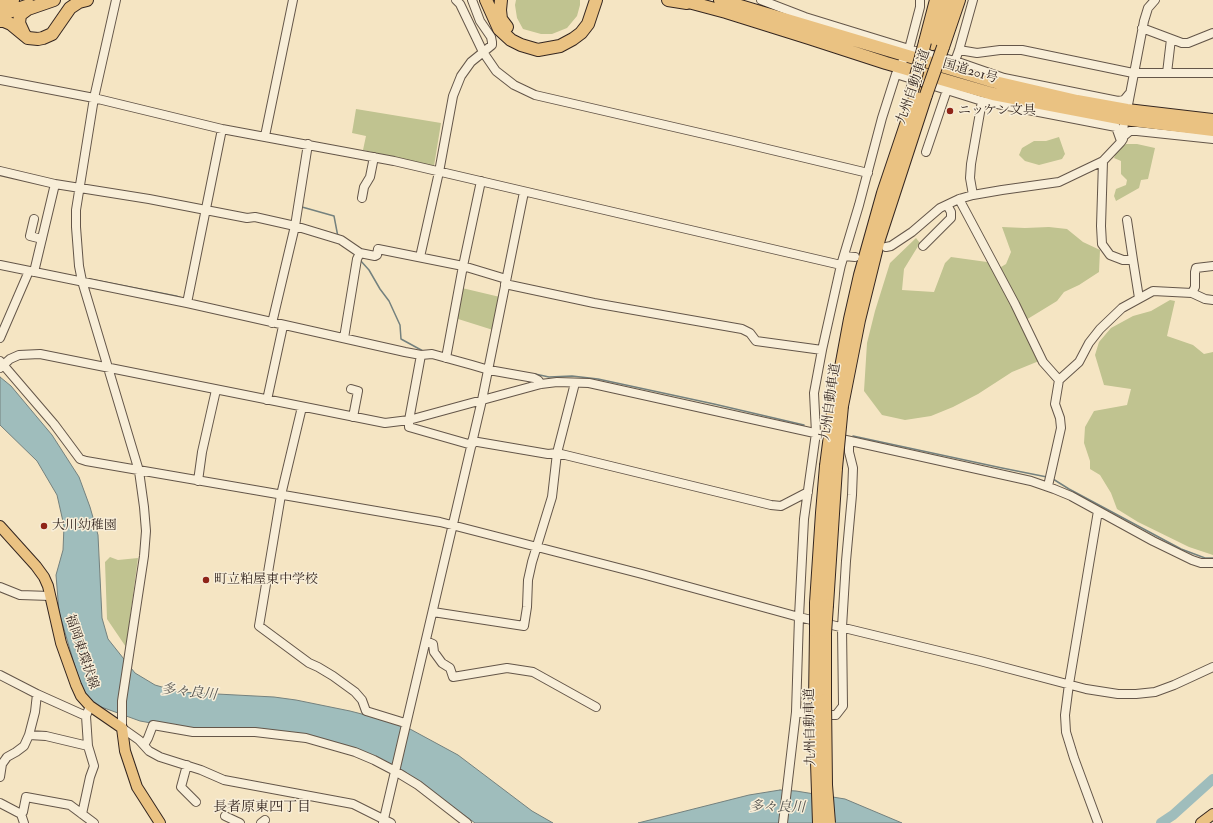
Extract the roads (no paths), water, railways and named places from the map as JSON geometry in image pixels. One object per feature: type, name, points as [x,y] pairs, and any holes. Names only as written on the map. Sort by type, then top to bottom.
[{"type":"highway","points":[[0,5],[13,0]]},
{"type":"highway","points":[[0,14],[35,0]]},
{"type":"highway","points":[[0,14],[43,0]]},
{"type":"highway","points":[[25,36],[19,23],[20,15],[28,9],[54,0]]},
{"type":"highway","points":[[0,21],[11,24],[25,36],[33,39],[48,37],[52,34],[70,8],[79,2],[87,0]]},
{"type":"highway","points":[[486,0],[499,29],[511,40],[521,45],[538,50],[560,46],[573,40],[588,24],[596,0]]},
{"type":"highway","points":[[501,0],[501,19],[508,29],[517,36],[529,42],[541,44],[564,38],[574,30],[581,22],[590,0]]},
{"type":"highway","points":[[668,0],[696,4]]},
{"type":"highway","name":"国道201号","points":[[680,0],[809,38],[902,61]]},
{"type":"highway","name":"国道201号","points":[[720,0],[902,61],[993,94],[1126,114],[1212,130]]},
{"type":"highway","points":[[918,93],[934,44],[936,0]]},
{"type":"highway","name":"九州自動車道","points":[[819,823],[821,604],[831,467],[841,362],[860,275],[876,214],[895,154],[918,93],[947,0]]},
{"type":"highway","name":"九州自動車道","points":[[934,44],[959,0]]},
{"type":"highway","name":"九州自動車道","points":[[838,406],[879,239],[918,93]]},
{"type":"highway","name":"九州自動車道","points":[[820,700],[829,823]]},
{"type":"main road","name":"福岡東環状線","points":[[0,526],[44,577],[61,644],[88,711],[122,728]]},
{"type":"main road","points":[[122,728],[125,751],[135,781],[160,823]]},
{"type":"main road","points":[[1201,823],[1213,814]]},
{"type":"street","points":[[116,0],[94,98],[79,188],[76,210],[76,227],[79,266],[82,281],[139,471],[144,507],[145,543],[121,717],[122,728],[139,740],[149,751],[160,757],[201,770],[224,780],[353,804],[386,822],[405,723],[426,642],[489,370],[524,192]]},
{"type":"street","points":[[265,136],[293,0]]},
{"type":"street","points":[[456,0],[460,4],[483,52],[496,71],[514,85],[535,95],[868,173]]},
{"type":"street","points":[[420,257],[439,172],[453,96],[461,76],[471,62],[492,45],[491,37],[480,21],[472,0]]},
{"type":"street","points":[[761,0],[805,17],[902,61],[947,90],[1013,108],[1074,118],[1116,127],[1122,139]]},
{"type":"street","points":[[784,823],[796,712],[798,617],[804,526],[816,433],[814,393],[841,265],[868,173],[882,118],[920,7],[920,0]]},
{"type":"street","points":[[955,61],[973,0]]},
{"type":"street","points":[[1122,139],[1142,28],[1148,8],[1155,0]]},
{"type":"street","points":[[1142,28],[1171,39],[1188,43],[1213,33]]},
{"type":"street","points":[[1167,73],[1171,39]]},
{"type":"street","points":[[959,50],[977,53],[1000,50],[1032,52],[1133,73],[1213,73]]},
{"type":"street","points":[[902,61],[955,61],[1004,78],[1118,101],[1124,100],[1129,94]]},
{"type":"street","points":[[0,80],[94,98],[222,129],[374,157],[841,265]]},
{"type":"street","points":[[926,152],[947,90]]},
{"type":"street","points":[[973,195],[970,178],[971,164],[982,100]]},
{"type":"street","points":[[187,303],[222,129]]},
{"type":"street","points":[[886,247],[891,246],[912,232],[940,208],[959,199],[973,195],[1059,182],[1103,161],[1130,131],[1212,130]]},
{"type":"street","points":[[272,323],[295,226],[308,144]]},
{"type":"street","points":[[362,198],[364,187],[370,177],[374,157]]},
{"type":"street","points":[[1103,161],[1101,226],[1102,244],[1110,255],[1123,260],[1133,260]]},
{"type":"street","points":[[0,171],[55,184],[150,199],[247,218],[255,217],[295,226],[341,240],[360,253],[375,256],[377,255],[378,249],[463,266],[506,281],[594,303],[742,329],[750,333],[756,341],[822,350]]},
{"type":"street","points":[[446,358],[481,181]]},
{"type":"street","points":[[0,338],[32,272],[42,239],[55,184]]},
{"type":"street","points":[[959,199],[1015,304],[1043,362],[1059,380]]},
{"type":"street","points":[[923,246],[951,218],[951,212],[947,205]]},
{"type":"street","points":[[34,219],[30,236],[42,239]]},
{"type":"street","points":[[1127,220],[1139,298]]},
{"type":"street","points":[[344,338],[357,259],[360,253]]},
{"type":"street","points":[[844,256],[855,256]]},
{"type":"street","points":[[0,265],[187,303],[283,326],[421,355],[432,354],[489,370],[534,378],[541,384]]},
{"type":"street","points":[[1192,293],[1195,287],[1196,268],[1213,266]]},
{"type":"street","points":[[1048,486],[1061,428],[1060,418],[1055,404],[1059,380],[1079,362],[1089,343],[1100,329],[1122,308],[1153,291],[1192,293],[1205,299],[1213,300]]},
{"type":"street","points":[[267,400],[283,326]]},
{"type":"street","points":[[1213,564],[1192,560],[1048,486],[1014,477],[850,442],[816,433],[589,383],[557,382],[541,384],[409,420],[385,423],[34,354],[19,355],[1,365],[54,424],[80,459],[86,461],[453,525],[642,574],[798,617],[1086,689],[1118,694],[1136,694],[1163,689],[1213,667]]},
{"type":"street","points":[[421,355],[409,427],[472,443],[548,454],[557,453],[771,506],[781,506],[808,492]]},
{"type":"street","points":[[433,612],[524,626],[527,607],[528,580],[552,497],[557,453],[574,383]]},
{"type":"street","points":[[351,389],[358,391],[353,417]]},
{"type":"street","points":[[198,481],[202,452],[216,390]]},
{"type":"street","points":[[302,407],[282,495],[259,626],[309,663],[333,676],[355,692],[362,700],[366,712],[405,723]]},
{"type":"street","points":[[796,712],[819,715],[836,715],[843,706],[842,627],[852,495],[852,468],[849,452],[850,442]]},
{"type":"street","points":[[1098,511],[1068,684],[1065,715],[1066,732],[1098,823]]},
{"type":"street","points":[[0,587],[20,596],[50,596]]},
{"type":"street","points":[[426,642],[433,644],[434,652],[442,663],[450,668],[453,677],[507,668],[533,672],[596,708]]},
{"type":"street","points":[[0,675],[37,694],[88,711],[88,746],[94,766],[90,777],[82,814]]},
{"type":"street","points":[[0,777],[1,764],[7,757],[24,746],[29,735],[35,712],[37,694]]},
{"type":"street","points":[[144,746],[153,725],[193,732],[255,732],[299,737],[337,747],[374,760],[418,785],[467,823]]},
{"type":"street","points":[[29,735],[46,736],[88,746]]},
{"type":"street","points":[[186,765],[182,787],[196,802]]},
{"type":"street","points":[[21,814],[24,812],[26,797],[30,797],[70,805],[94,823]]},
{"type":"street","points":[[0,803],[21,814],[24,823]]},
{"type":"street","points":[[225,816],[240,823]]},
{"type":"water","points":[[0,377],[11,386],[52,435],[79,477],[98,535],[102,618],[108,639],[135,673],[155,685],[179,692],[274,697],[296,700],[389,721],[410,729],[458,755],[532,811],[553,823],[475,823],[404,771],[362,752],[330,741],[179,728],[140,721],[93,704],[84,692],[59,612],[56,575],[63,550],[64,526],[57,495],[37,461],[0,425]]},
{"type":"water","points":[[780,790],[796,791],[845,799],[902,823],[638,823],[749,795]]},
{"type":"waterway","points":[[302,207],[334,216],[338,237]]},
{"type":"waterway","points":[[360,260],[369,270],[389,301],[400,325],[401,339],[423,351]]},
{"type":"waterway","points":[[84,278],[182,298]]},
{"type":"waterway","points":[[535,374],[549,377],[572,376],[598,379],[804,425]]},
{"type":"waterway","points":[[853,436],[1047,477]]},
{"type":"waterway","points":[[1053,479],[1181,549],[1205,558],[1213,558]]},
{"type":"waterway","name":"多々良川","points":[[1161,823],[1173,815],[1213,779]]},
{"type":"place","name":"ニッケン文具","points":[[950,111]]},
{"type":"place","name":"大川幼稚園","points":[[44,526]]},
{"type":"place","name":"町立粕屋東中学校","points":[[206,580]]},
{"type":"district","name":"長者原東四丁目","points":[[262,808]]}]
